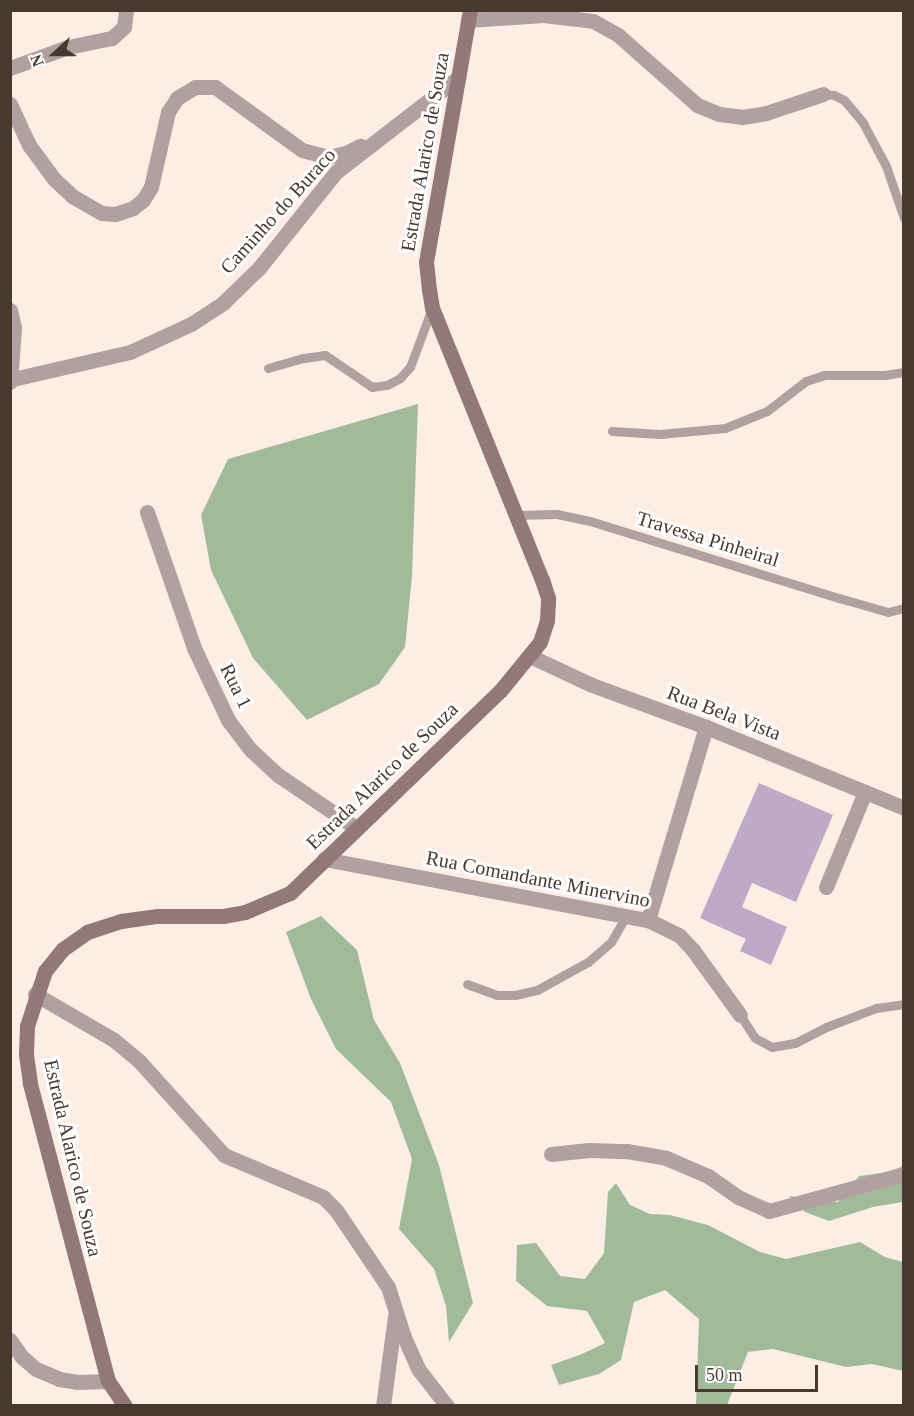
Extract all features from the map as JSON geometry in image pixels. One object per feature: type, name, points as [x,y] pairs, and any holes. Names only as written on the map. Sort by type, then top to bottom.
[{"type":"main road","name":"Estrada Alarico de Souza","points":[[125,1406],[108,1381],[30,1083],[26,1054],[27,1026],[45,971],[63,949],[87,932],[121,921],[159,916],[223,916],[245,912],[290,893],[459,732],[530,656],[540,642],[547,620],[548,598],[432,308],[426,262],[469,15]]},
{"type":"street","points":[[10,68],[68,47],[112,38],[124,27],[126,10]]},
{"type":"street","points":[[469,15],[543,15],[593,21],[618,35],[697,105],[719,114],[742,117],[766,113],[823,94]]},
{"type":"street","name":"Caminho do Buraco","points":[[12,381],[130,352],[190,324],[223,303],[259,268],[336,172],[459,77]]},
{"type":"street","points":[[10,104],[29,145],[54,179],[72,196],[102,213],[115,214],[133,208],[143,200],[151,187],[168,112],[177,98],[195,87],[215,87],[302,150],[328,156],[346,153],[384,134]]},
{"type":"street","points":[[10,310],[14,328],[12,381]]},
{"type":"street","name":"Rua 1","points":[[147,512],[190,638],[228,720],[251,750],[278,775],[356,828]]},
{"type":"street","name":"Rua Bela Vista","points":[[530,656],[592,685],[706,727],[903,808]]},
{"type":"street","points":[[648,921],[706,727]]},
{"type":"street","points":[[826,887],[864,792]]},
{"type":"street","name":"Rua Comandante Minervino","points":[[324,859],[648,921],[679,935],[693,950],[740,1015]]},
{"type":"street","points":[[36,994],[114,1040],[140,1062],[224,1155],[323,1197],[336,1210],[388,1287],[404,1337],[419,1370],[447,1406]]},
{"type":"street","points":[[551,1154],[617,1151],[666,1158],[708,1176],[738,1197],[770,1211],[903,1174]]},
{"type":"street","points":[[383,1406],[396,1309]]},
{"type":"street","points":[[10,1340],[22,1357],[36,1369],[59,1379],[78,1382],[108,1381]]},
{"type":"lane","points":[[823,94],[834,95],[844,100],[863,123],[886,165],[903,218]]},
{"type":"lane","points":[[268,368],[303,358],[325,355],[372,387],[387,385],[400,378],[410,367],[432,308]]},
{"type":"lane","points":[[612,431],[660,434],[725,428],[767,411],[806,381],[824,375],[885,375],[903,372]]},
{"type":"lane","name":"Travessa Pinheiral","points":[[516,515],[557,514],[888,612],[903,608]]},
{"type":"lane","points":[[467,984],[497,995],[515,995],[537,990],[588,962],[611,942],[626,916]]},
{"type":"lane","points":[[740,1015],[755,1038],[772,1047],[795,1043],[859,1014],[903,1004]]},
{"type":"green space","points":[[418,404],[412,576],[405,647],[379,684],[307,720],[253,658],[211,570],[201,515],[228,459]]},
{"type":"green space","points":[[321,916],[357,950],[374,1020],[400,1063],[439,1165],[473,1303],[449,1342],[446,1306],[434,1269],[399,1229],[412,1159],[391,1102],[336,1049],[311,999],[286,932]]},
{"type":"green space","points":[[903,1166],[903,1202],[873,1207],[829,1221],[805,1212],[789,1196],[838,1202],[859,1176],[889,1172]]},
{"type":"green space","points":[[616,1183],[630,1205],[650,1214],[670,1215],[708,1225],[760,1252],[786,1259],[860,1242],[885,1257],[903,1262],[903,1371],[872,1364],[846,1367],[773,1349],[748,1352],[727,1405],[696,1405],[699,1319],[665,1290],[634,1302],[621,1360],[599,1374],[559,1385],[551,1365],[605,1343],[587,1311],[547,1306],[516,1281],[517,1245],[536,1243],[560,1276],[585,1279],[604,1253],[608,1192]]},
{"type":"building","points":[[759,783],[833,815],[796,902],[752,883],[742,907],[787,927],[771,965],[740,951],[746,939],[700,918]]}]
